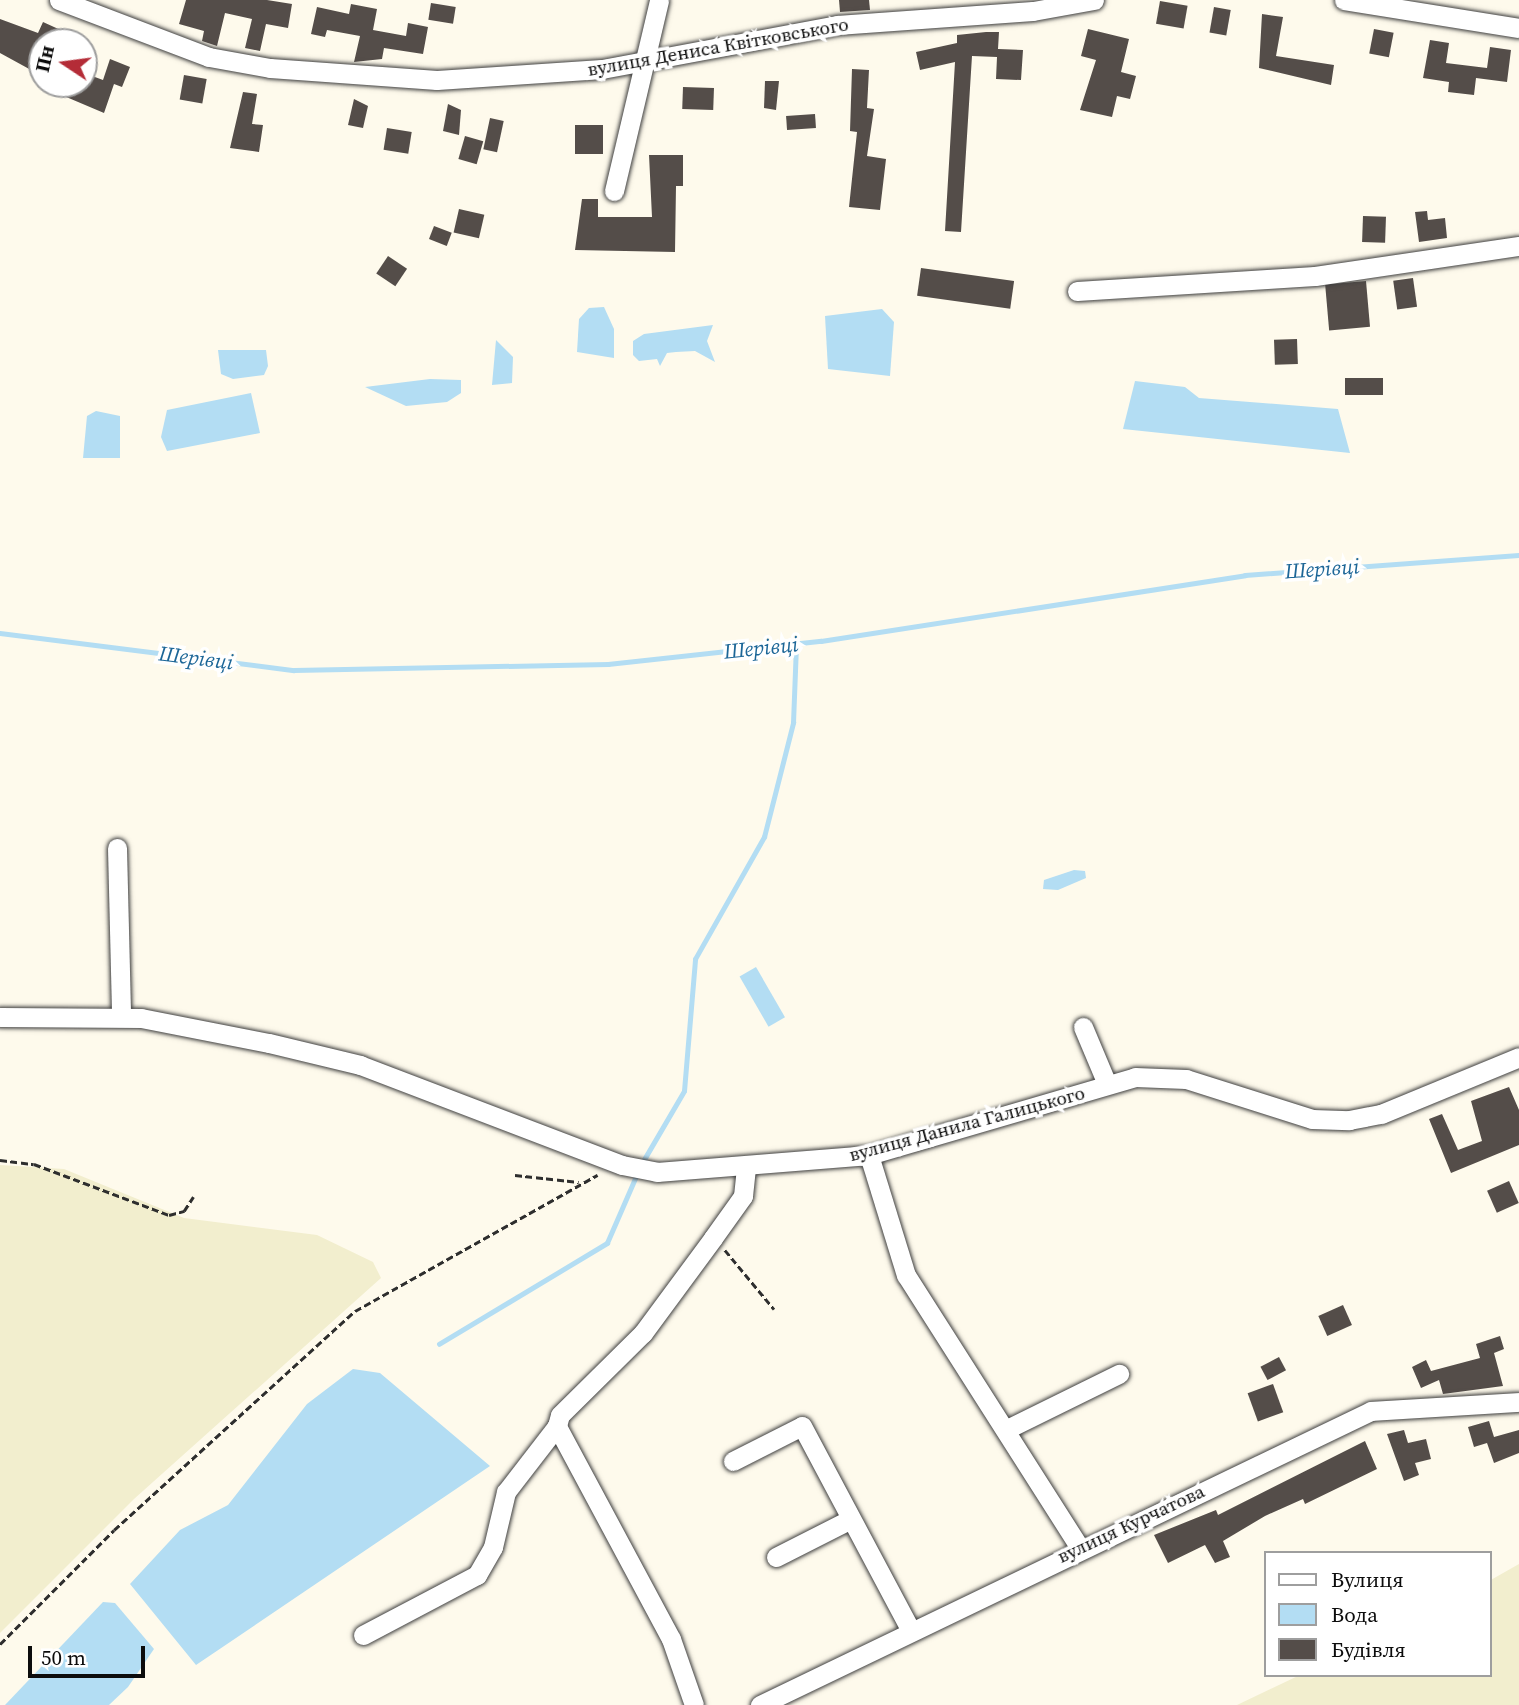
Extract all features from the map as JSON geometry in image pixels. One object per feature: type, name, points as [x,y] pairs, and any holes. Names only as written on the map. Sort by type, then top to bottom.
[{"type":"street","name":"вулиця Дениса Квітковського","points":[[59,0],[160,42],[270,68],[437,80],[644,63],[837,25],[1034,11],[1094,0]]},
{"type":"street","points":[[614,191],[659,0]]},
{"type":"street","points":[[1344,0],[1519,28]]},
{"type":"street","points":[[1077,291],[1315,276],[1519,246]]},
{"type":"street","points":[[117,848],[121,1017]]},
{"type":"street","name":"вулиця Данила Галицького","points":[[0,1017],[121,1017],[359,1065],[613,1161],[657,1172],[746,1168],[869,1155],[1135,1077],[1186,1079],[1312,1119],[1349,1120],[1381,1114],[1519,1057]]},
{"type":"street","points":[[1083,1027],[1107,1084]]},
{"type":"street","points":[[869,1155],[905,1275],[1007,1429],[1080,1548]]},
{"type":"street","points":[[363,1635],[477,1575],[493,1548],[506,1492],[557,1426],[560,1415],[643,1333],[743,1196],[746,1168]]},
{"type":"street","points":[[1007,1429],[1119,1374]]},
{"type":"street","name":"вулиця Курчатова","points":[[760,1705],[910,1629],[1371,1411],[1519,1402]]},
{"type":"street","points":[[557,1426],[671,1639],[694,1705]]},
{"type":"street","points":[[733,1461],[803,1426],[910,1629]]},
{"type":"street","points":[[776,1557],[851,1519]]},
{"type":"path","points":[[0,1160],[34,1164],[169,1215],[184,1212],[193,1198]]},
{"type":"path","points":[[0,1644],[114,1530],[355,1311],[582,1182],[613,1161]]},
{"type":"path","points":[[514,1175],[582,1182]]},
{"type":"path","points":[[713,1238],[774,1309]]},
{"type":"shaded area","points":[[0,1165],[64,1169],[184,1218],[317,1235],[373,1262],[381,1278],[134,1499],[0,1633]]},
{"type":"shaded area","points":[[1519,1564],[1519,1705],[1237,1705],[1296,1677],[1491,1677],[1491,1580]]},
{"type":"water","points":[[604,307],[614,329],[614,358],[577,352],[579,319],[589,308]]},
{"type":"water","points":[[882,309],[894,322],[890,376],[828,369],[825,316]]},
{"type":"water","points":[[713,325],[707,341],[715,362],[695,351],[667,353],[660,366],[657,359],[639,361],[633,355],[633,341],[644,334]]},
{"type":"water","points":[[496,340],[513,357],[512,383],[492,385]]},
{"type":"water","points":[[218,350],[266,350],[268,366],[264,375],[233,379],[221,374]]},
{"type":"water","points":[[430,379],[461,380],[461,393],[447,402],[406,406],[365,387]]},
{"type":"water","points":[[1135,381],[1185,387],[1199,398],[1338,409],[1350,453],[1123,429]]},
{"type":"water","points":[[251,393],[260,433],[167,451],[161,437],[167,410]]},
{"type":"water","points":[[96,411],[120,416],[120,458],[83,458],[87,416]]},
{"type":"water","points":[[1074,870],[1085,871],[1086,878],[1058,890],[1043,889],[1044,880]]},
{"type":"water","points":[[756,967],[785,1017],[769,1027],[740,977]]},
{"type":"water","points":[[353,1369],[380,1373],[490,1466],[196,1665],[130,1584],[180,1530],[228,1505],[307,1404]]},
{"type":"water","points":[[103,1602],[115,1603],[154,1649],[128,1687],[109,1705],[5,1705]]},
{"type":"building","points":[[186,0],[267,0],[292,4],[288,28],[266,24],[260,51],[245,48],[252,19],[225,13],[217,46],[202,41],[204,31],[179,24]]},
{"type":"building","points":[[839,0],[869,0],[870,10],[840,12]]},
{"type":"building","points":[[1160,1],[1188,6],[1184,29],[1156,24]]},
{"type":"building","points":[[431,3],[456,7],[453,24],[428,20]]},
{"type":"building","points":[[351,4],[377,9],[373,30],[406,36],[408,23],[428,27],[423,54],[384,48],[382,59],[354,62],[360,36],[327,30],[325,37],[311,34],[317,7],[349,14]]},
{"type":"building","points":[[1214,7],[1231,10],[1226,36],[1209,33]]},
{"type":"building","points":[[1262,14],[1283,17],[1276,56],[1334,65],[1331,85],[1259,68]]},
{"type":"building","points":[[0,19],[28,29],[28,68],[0,53]]},
{"type":"building","points":[[43,22],[56,28],[40,28]]},
{"type":"building","points":[[1088,29],[1129,39],[1121,72],[1136,76],[1130,99],[1117,96],[1112,117],[1080,110],[1096,60],[1081,56]]},
{"type":"building","points":[[1374,29],[1394,33],[1389,57],[1369,54]]},
{"type":"building","points":[[999,32],[998,49],[1023,50],[1021,80],[996,79],[997,57],[972,56],[961,232],[945,231],[955,62],[920,70],[916,52],[957,43],[957,35]]},
{"type":"building","points":[[1430,40],[1449,43],[1446,63],[1487,68],[1490,47],[1511,50],[1507,82],[1476,78],[1474,95],[1448,92],[1449,82],[1423,78]]},
{"type":"building","points":[[110,59],[130,67],[122,87],[114,84],[104,113],[69,98],[98,98],[98,78],[103,80]]},
{"type":"building","points":[[852,69],[869,70],[867,108],[874,109],[867,156],[886,159],[880,210],[849,207],[857,132],[850,131]]},
{"type":"building","points":[[184,75],[207,79],[202,104],[180,100]]},
{"type":"building","points":[[765,81],[779,81],[776,110],[764,108]]},
{"type":"building","points":[[683,87],[714,88],[713,110],[682,109]]},
{"type":"building","points":[[243,92],[257,94],[252,124],[263,125],[259,152],[230,148]]},
{"type":"building","points":[[354,99],[368,106],[363,128],[348,125]]},
{"type":"building","points":[[448,104],[461,110],[459,135],[443,131]]},
{"type":"building","points":[[815,114],[816,128],[787,130],[786,116]]},
{"type":"building","points":[[490,118],[504,121],[497,152],[483,149]]},
{"type":"building","points":[[575,125],[603,125],[603,154],[575,154]]},
{"type":"building","points":[[387,128],[412,132],[408,154],[384,150]]},
{"type":"building","points":[[465,136],[483,141],[477,164],[458,159]]},
{"type":"building","points":[[649,155],[683,155],[683,186],[676,186],[675,252],[575,250],[582,199],[598,199],[598,217],[652,217]]},
{"type":"building","points":[[459,209],[484,215],[479,238],[454,232]]},
{"type":"building","points":[[1427,211],[1428,220],[1445,218],[1447,238],[1419,242],[1415,212]]},
{"type":"building","points":[[1363,216],[1386,217],[1385,243],[1362,242]]},
{"type":"building","points":[[434,226],[452,233],[447,246],[429,239]]},
{"type":"building","points":[[388,256],[407,269],[395,286],[376,273]]},
{"type":"building","points":[[921,268],[1014,281],[1010,309],[917,296]]},
{"type":"building","points":[[1413,278],[1417,307],[1397,310],[1393,281]]},
{"type":"building","points":[[1366,281],[1370,327],[1329,330],[1325,285]]},
{"type":"building","points":[[1297,339],[1298,364],[1275,365],[1274,340]]},
{"type":"building","points":[[1345,378],[1383,378],[1383,395],[1345,395]]},
{"type":"building","points":[[1509,1087],[1519,1110],[1519,1145],[1451,1173],[1429,1119],[1442,1114],[1458,1150],[1482,1141],[1471,1101]]},
{"type":"building","points":[[1509,1181],[1519,1203],[1497,1213],[1487,1191]]},
{"type":"building","points":[[1343,1305],[1352,1325],[1327,1336],[1318,1316]]},
{"type":"building","points":[[1500,1336],[1504,1349],[1494,1353],[1503,1386],[1443,1394],[1439,1380],[1421,1388],[1412,1367],[1426,1360],[1431,1371],[1480,1358],[1476,1344]]},
{"type":"building","points":[[1279,1357],[1286,1370],[1268,1380],[1260,1367]]},
{"type":"building","points":[[1273,1384],[1283,1412],[1258,1421],[1248,1393]]},
{"type":"building","points":[[1489,1421],[1494,1437],[1519,1430],[1519,1453],[1494,1463],[1487,1443],[1474,1447],[1468,1427]]},
{"type":"building","points":[[1404,1430],[1408,1443],[1426,1439],[1431,1459],[1415,1463],[1419,1475],[1404,1481],[1387,1434]]},
{"type":"building","points":[[1365,1441],[1377,1469],[1305,1504],[1303,1499],[1265,1516],[1223,1541],[1230,1557],[1215,1563],[1205,1545],[1168,1563],[1154,1535],[1216,1510],[1218,1515]]},
{"type":"waterway","name":"Шерівці","points":[[0,633],[294,670],[608,664],[821,641],[1245,575],[1519,555]]},
{"type":"waterway","points":[[642,1163],[684,1091],[695,959],[764,837],[793,723],[796,644]]},
{"type":"waterway","points":[[439,1344],[607,1243],[637,1174]]}]
